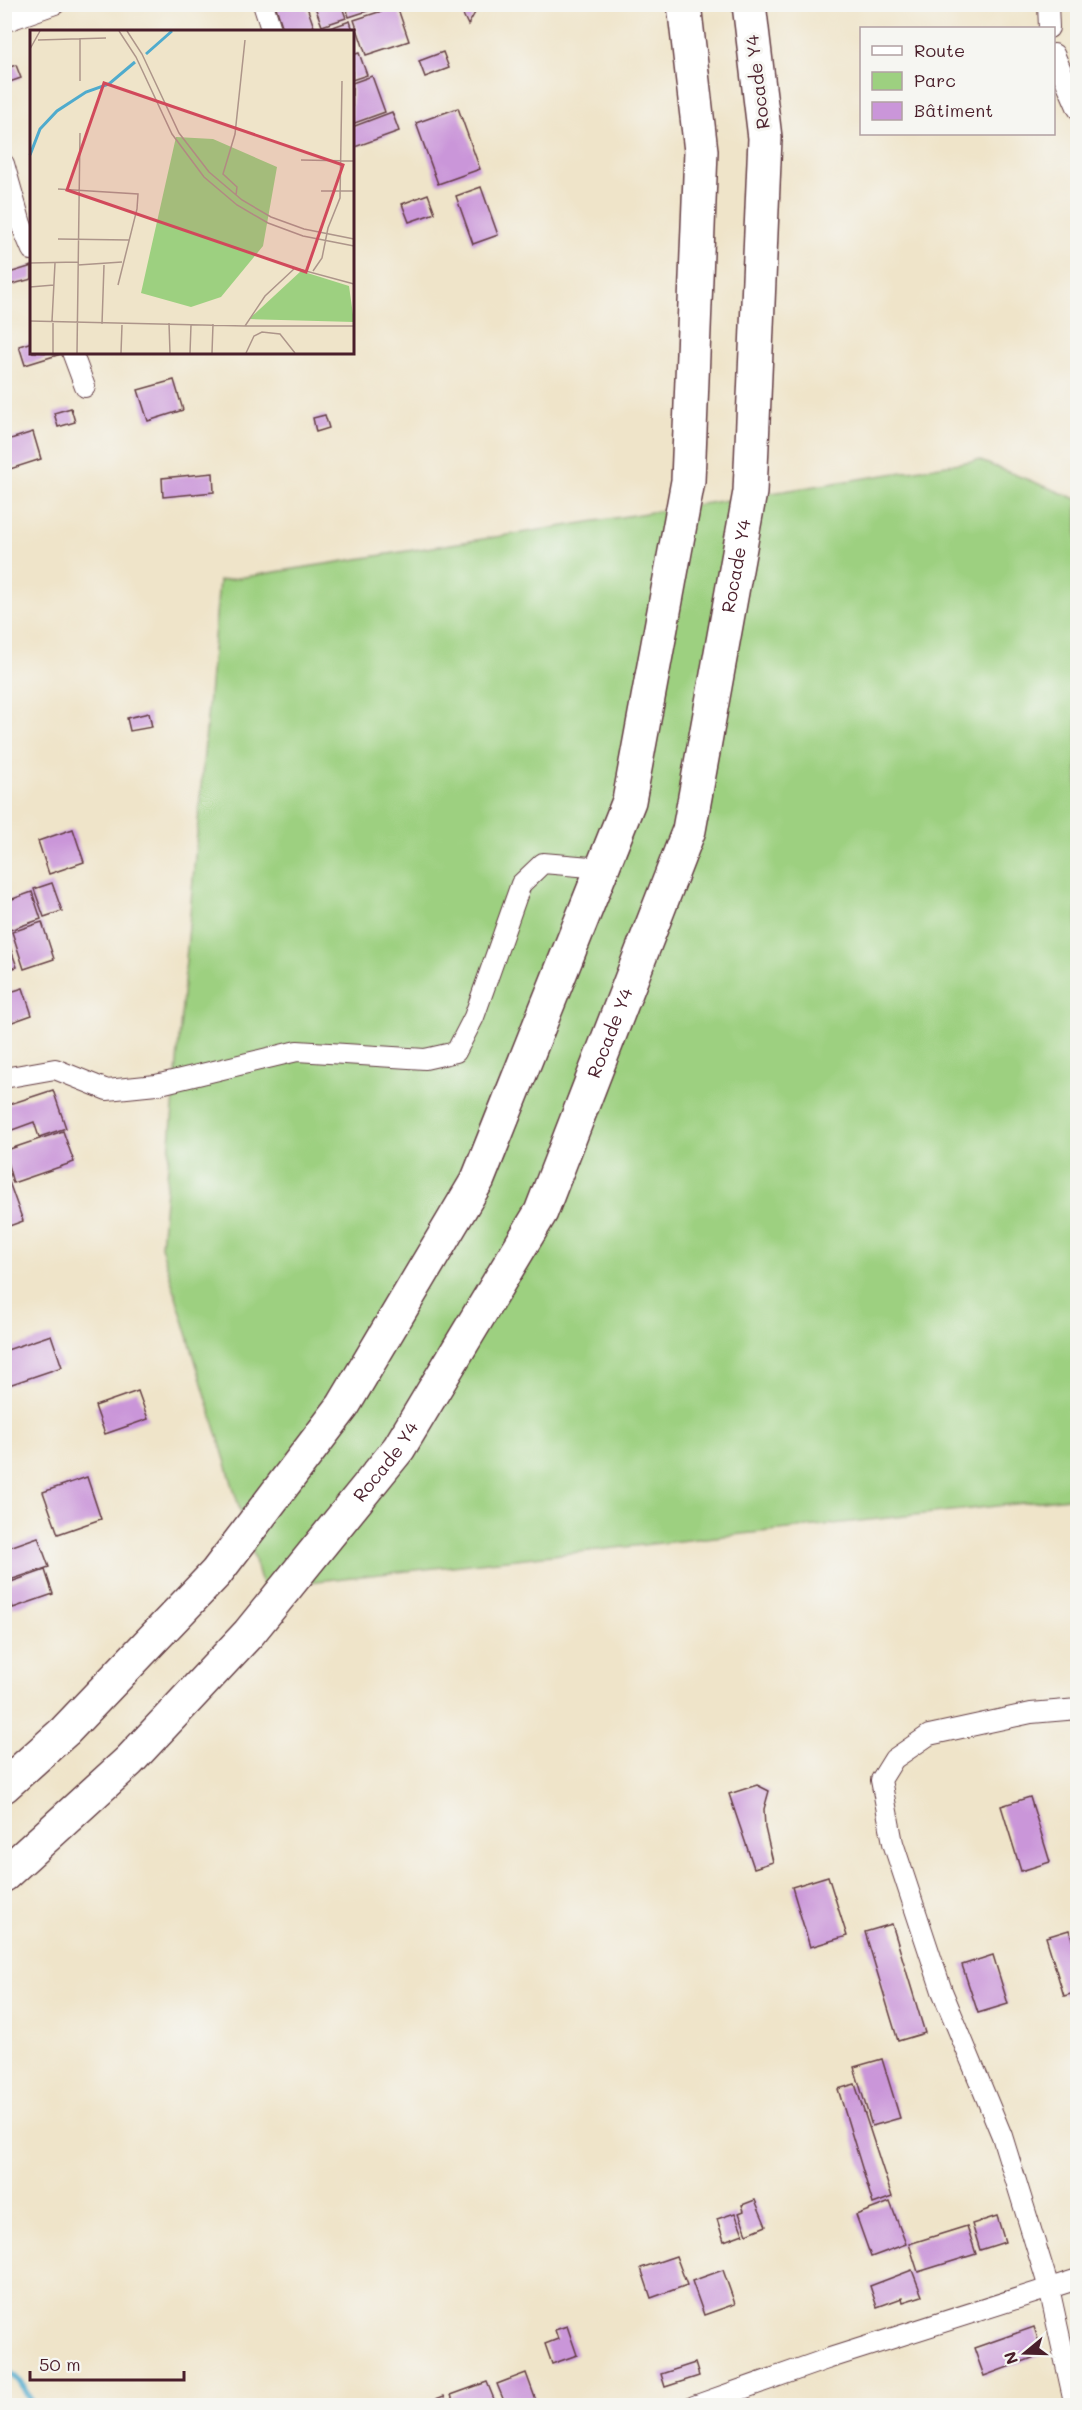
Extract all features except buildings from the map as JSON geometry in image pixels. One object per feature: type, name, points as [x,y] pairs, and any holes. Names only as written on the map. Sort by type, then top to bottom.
[{"type":"highway","points":[[4,1786],[65,1731],[216,1573],[343,1406],[478,1179],[629,801],[688,481],[701,151],[684,4]]},
{"type":"highway","name":"Rocade Y4","points":[[4,1875],[129,1761],[249,1633],[391,1458],[541,1212],[689,830],[750,492],[765,138],[749,4]]},
{"type":"street","points":[[4,22],[55,4]]},
{"type":"street","points":[[263,4],[271,30]]},
{"type":"street","points":[[1048,4],[1049,27]]},
{"type":"street","points":[[1055,59],[1077,110]]},
{"type":"street","points":[[4,164],[21,224],[30,245]]},
{"type":"street","points":[[73,354],[85,387]]},
{"type":"street","points":[[4,1078],[55,1069],[107,1089],[156,1086],[297,1051],[425,1059],[456,1052],[474,1017],[521,884],[543,863],[602,868]]},
{"type":"street","points":[[1075,2406],[1049,2288],[1002,2136],[942,1991],[893,1843],[881,1780],[894,1759],[929,1735],[1031,1713],[1077,1709]]},
{"type":"street","points":[[694,2406],[827,2359],[1077,2278]]},
{"type":"green space","points":[[978,460],[1077,499],[1077,1497],[263,1587],[161,1246],[219,581]]},
{"type":"waterway","points":[[4,2367],[21,2383],[33,2406]]}]
